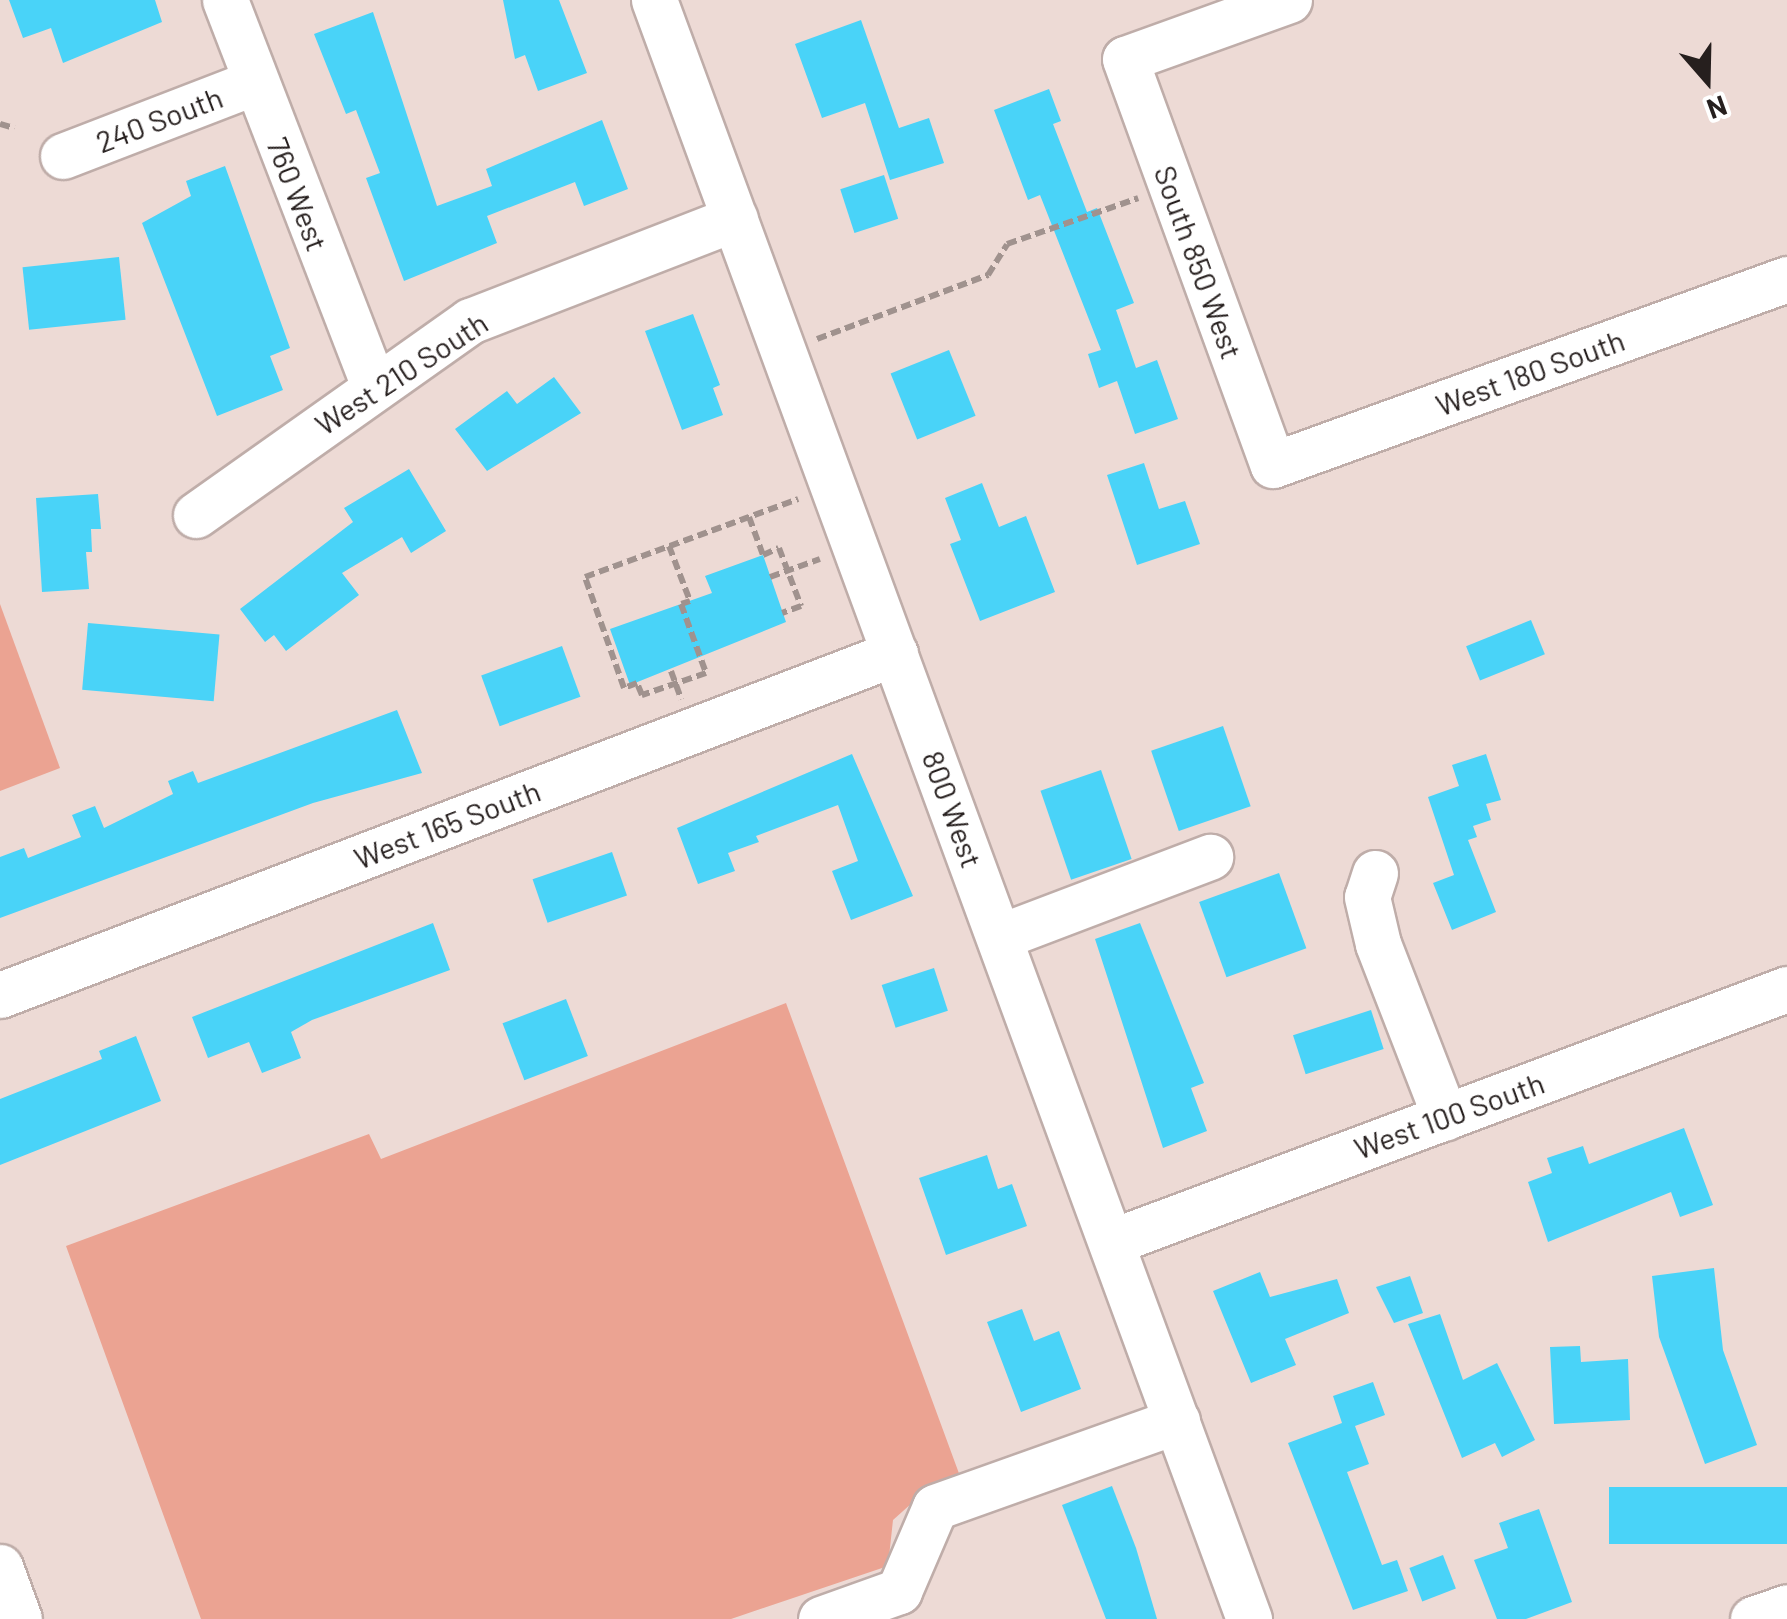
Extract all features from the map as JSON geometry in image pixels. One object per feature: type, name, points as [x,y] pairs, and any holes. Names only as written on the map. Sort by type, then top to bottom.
[{"type":"street","name":"760 West","points":[[225,0],[374,386]]},
{"type":"street","name":"800 West","points":[[654,0],[1249,1619]]},
{"type":"street","name":"South 850 West","points":[[1272,465],[1125,59],[1289,0]]},
{"type":"street","name":"240 South","points":[[63,156],[254,82]]},
{"type":"street","name":"West 210 South","points":[[196,515],[470,321],[735,218]]},
{"type":"street","name":"West 180 South","points":[[1272,465],[1787,279]]},
{"type":"street","name":"West 165 South","points":[[0,995],[895,653]]},
{"type":"street","points":[[1000,937],[1210,857]]},
{"type":"street","points":[[1375,873],[1367,897],[1375,931],[1445,1117]]},
{"type":"street","name":"West 100 South","points":[[1111,1242],[1787,989]]},
{"type":"street","points":[[821,1619],[899,1591],[934,1507],[1177,1421]]},
{"type":"street","points":[[0,1567],[19,1619]]},
{"type":"street","points":[[1754,1619],[1787,1607]]},
{"type":"path","points":[[0,124],[14,128]]},
{"type":"path","points":[[815,340],[988,275],[1007,244],[1144,196]]},
{"type":"path","points":[[669,546],[690,601],[680,604],[706,673],[642,695],[637,683],[624,688],[585,577],[798,498]]},
{"type":"path","points":[[748,517],[762,556],[779,548],[801,606],[782,612]]},
{"type":"path","points":[[770,577],[820,559]]},
{"type":"path","points":[[670,671],[685,710]]},
{"type":"shaded area","points":[[0,604],[60,768],[0,791]]},
{"type":"shaded area","points":[[786,1003],[964,1487],[912,1503],[893,1520],[888,1566],[731,1619],[201,1619],[66,1246],[369,1134],[381,1159]]},
{"type":"building","points":[[9,0],[155,0],[162,22],[63,63],[51,28],[23,38]]},
{"type":"building","points":[[503,0],[559,0],[587,73],[538,91],[525,55],[515,59]]},
{"type":"building","points":[[373,12],[437,206],[492,186],[486,169],[602,120],[628,189],[584,206],[575,182],[487,216],[497,243],[404,281],[366,178],[380,173],[356,110],[346,114],[314,34]]},
{"type":"building","points":[[861,20],[899,128],[929,118],[944,163],[890,180],[865,103],[822,118],[795,44]]},
{"type":"building","points":[[1049,89],[1061,121],[1053,124],[1087,212],[1097,208],[1134,303],[1116,310],[1136,368],[1157,360],[1178,419],[1135,434],[1117,381],[1099,388],[1088,354],[1101,350],[1040,195],[1028,200],[994,110]]},
{"type":"building","points":[[225,166],[290,348],[270,356],[283,390],[217,416],[142,223],[191,196],[186,181]]},
{"type":"building","points":[[884,175],[898,219],[854,233],[840,189]]},
{"type":"building","points":[[119,257],[126,320],[29,330],[23,267]]},
{"type":"building","points":[[693,314],[720,385],[713,388],[723,415],[682,430],[645,331]]},
{"type":"building","points":[[949,350],[976,416],[917,439],[891,374]]},
{"type":"building","points":[[554,377],[581,413],[487,471],[455,429],[507,391],[517,404]]},
{"type":"building","points":[[1144,463],[1159,509],[1185,501],[1200,544],[1137,565],[1107,475]]},
{"type":"building","points":[[409,469],[446,531],[411,553],[402,537],[342,573],[359,595],[286,651],[274,635],[265,642],[240,609],[353,522],[344,508]]},
{"type":"building","points":[[982,483],[999,527],[1026,516],[1055,592],[980,621],[950,544],[961,540],[945,498]]},
{"type":"building","points":[[98,494],[101,529],[91,529],[92,552],[86,552],[89,589],[42,592],[36,498]]},
{"type":"building","points":[[763,555],[786,622],[630,685],[610,629],[712,593],[705,576]]},
{"type":"building","points":[[1531,620],[1545,654],[1480,681],[1466,646]]},
{"type":"building","points":[[88,623],[219,635],[214,701],[82,690]]},
{"type":"building","points":[[562,646],[580,697],[500,726],[481,675]]},
{"type":"building","points":[[397,710],[422,773],[313,803],[0,918],[0,857],[24,848],[28,858],[81,837],[72,815],[95,806],[104,828],[173,794],[168,781],[193,771],[198,783]]},
{"type":"building","points":[[1223,726],[1251,806],[1179,831],[1151,751]]},
{"type":"building","points":[[852,754],[913,896],[851,920],[832,871],[858,861],[838,805],[756,836],[759,842],[728,853],[735,871],[698,884],[677,828]]},
{"type":"building","points":[[1486,754],[1501,800],[1486,804],[1491,820],[1473,826],[1477,837],[1468,840],[1496,912],[1452,930],[1433,883],[1454,875],[1428,797],[1459,786],[1452,765]]},
{"type":"building","points":[[1101,770],[1132,859],[1071,880],[1040,791]]},
{"type":"building","points":[[612,852],[627,895],[548,923],[533,879]]},
{"type":"building","points":[[1279,873],[1306,948],[1226,977],[1199,902]]},
{"type":"building","points":[[433,923],[450,970],[312,1020],[291,1032],[301,1058],[262,1073],[249,1042],[208,1058],[192,1017]]},
{"type":"building","points":[[1140,923],[1204,1083],[1191,1088],[1207,1131],[1163,1148],[1095,939]]},
{"type":"building","points":[[934,968],[948,1011],[896,1028],[882,985]]},
{"type":"building","points":[[566,999],[588,1056],[524,1080],[503,1023]]},
{"type":"building","points":[[1371,1010],[1384,1049],[1306,1074],[1293,1035]]},
{"type":"building","points":[[136,1036],[161,1101],[0,1165],[0,1099],[102,1059],[99,1051]]},
{"type":"building","points":[[1684,1128],[1713,1205],[1680,1217],[1671,1192],[1548,1242],[1528,1182],[1552,1173],[1547,1158],[1583,1146],[1589,1164]]},
{"type":"building","points":[[987,1155],[998,1189],[1012,1184],[1027,1226],[946,1255],[919,1178]]},
{"type":"building","points":[[1714,1268],[1723,1350],[1757,1445],[1705,1464],[1659,1337],[1652,1276]]},
{"type":"building","points":[[1260,1272],[1270,1297],[1337,1279],[1349,1313],[1285,1339],[1296,1365],[1251,1383],[1213,1291]]},
{"type":"building","points":[[1410,1276],[1423,1313],[1394,1323],[1376,1287]]},
{"type":"building","points":[[1022,1309],[1034,1341],[1059,1331],[1081,1389],[1021,1412],[987,1322]]},
{"type":"building","points":[[1440,1314],[1463,1380],[1497,1363],[1535,1440],[1502,1457],[1495,1443],[1462,1458],[1408,1324]]},
{"type":"building","points":[[1580,1346],[1581,1362],[1628,1359],[1630,1420],[1554,1424],[1550,1347]]},
{"type":"building","points":[[1373,1382],[1385,1415],[1355,1426],[1369,1464],[1347,1472],[1382,1565],[1397,1560],[1408,1591],[1353,1610],[1288,1443],[1342,1423],[1333,1396]]},
{"type":"building","points":[[1112,1486],[1157,1619],[1106,1619],[1062,1505]]},
{"type":"building","points":[[1609,1487],[1787,1487],[1787,1544],[1609,1544]]},
{"type":"building","points":[[1539,1509],[1572,1602],[1526,1619],[1497,1619],[1474,1560],[1508,1548],[1499,1523]]},
{"type":"building","points":[[1443,1555],[1456,1589],[1422,1602],[1409,1568]]}]
